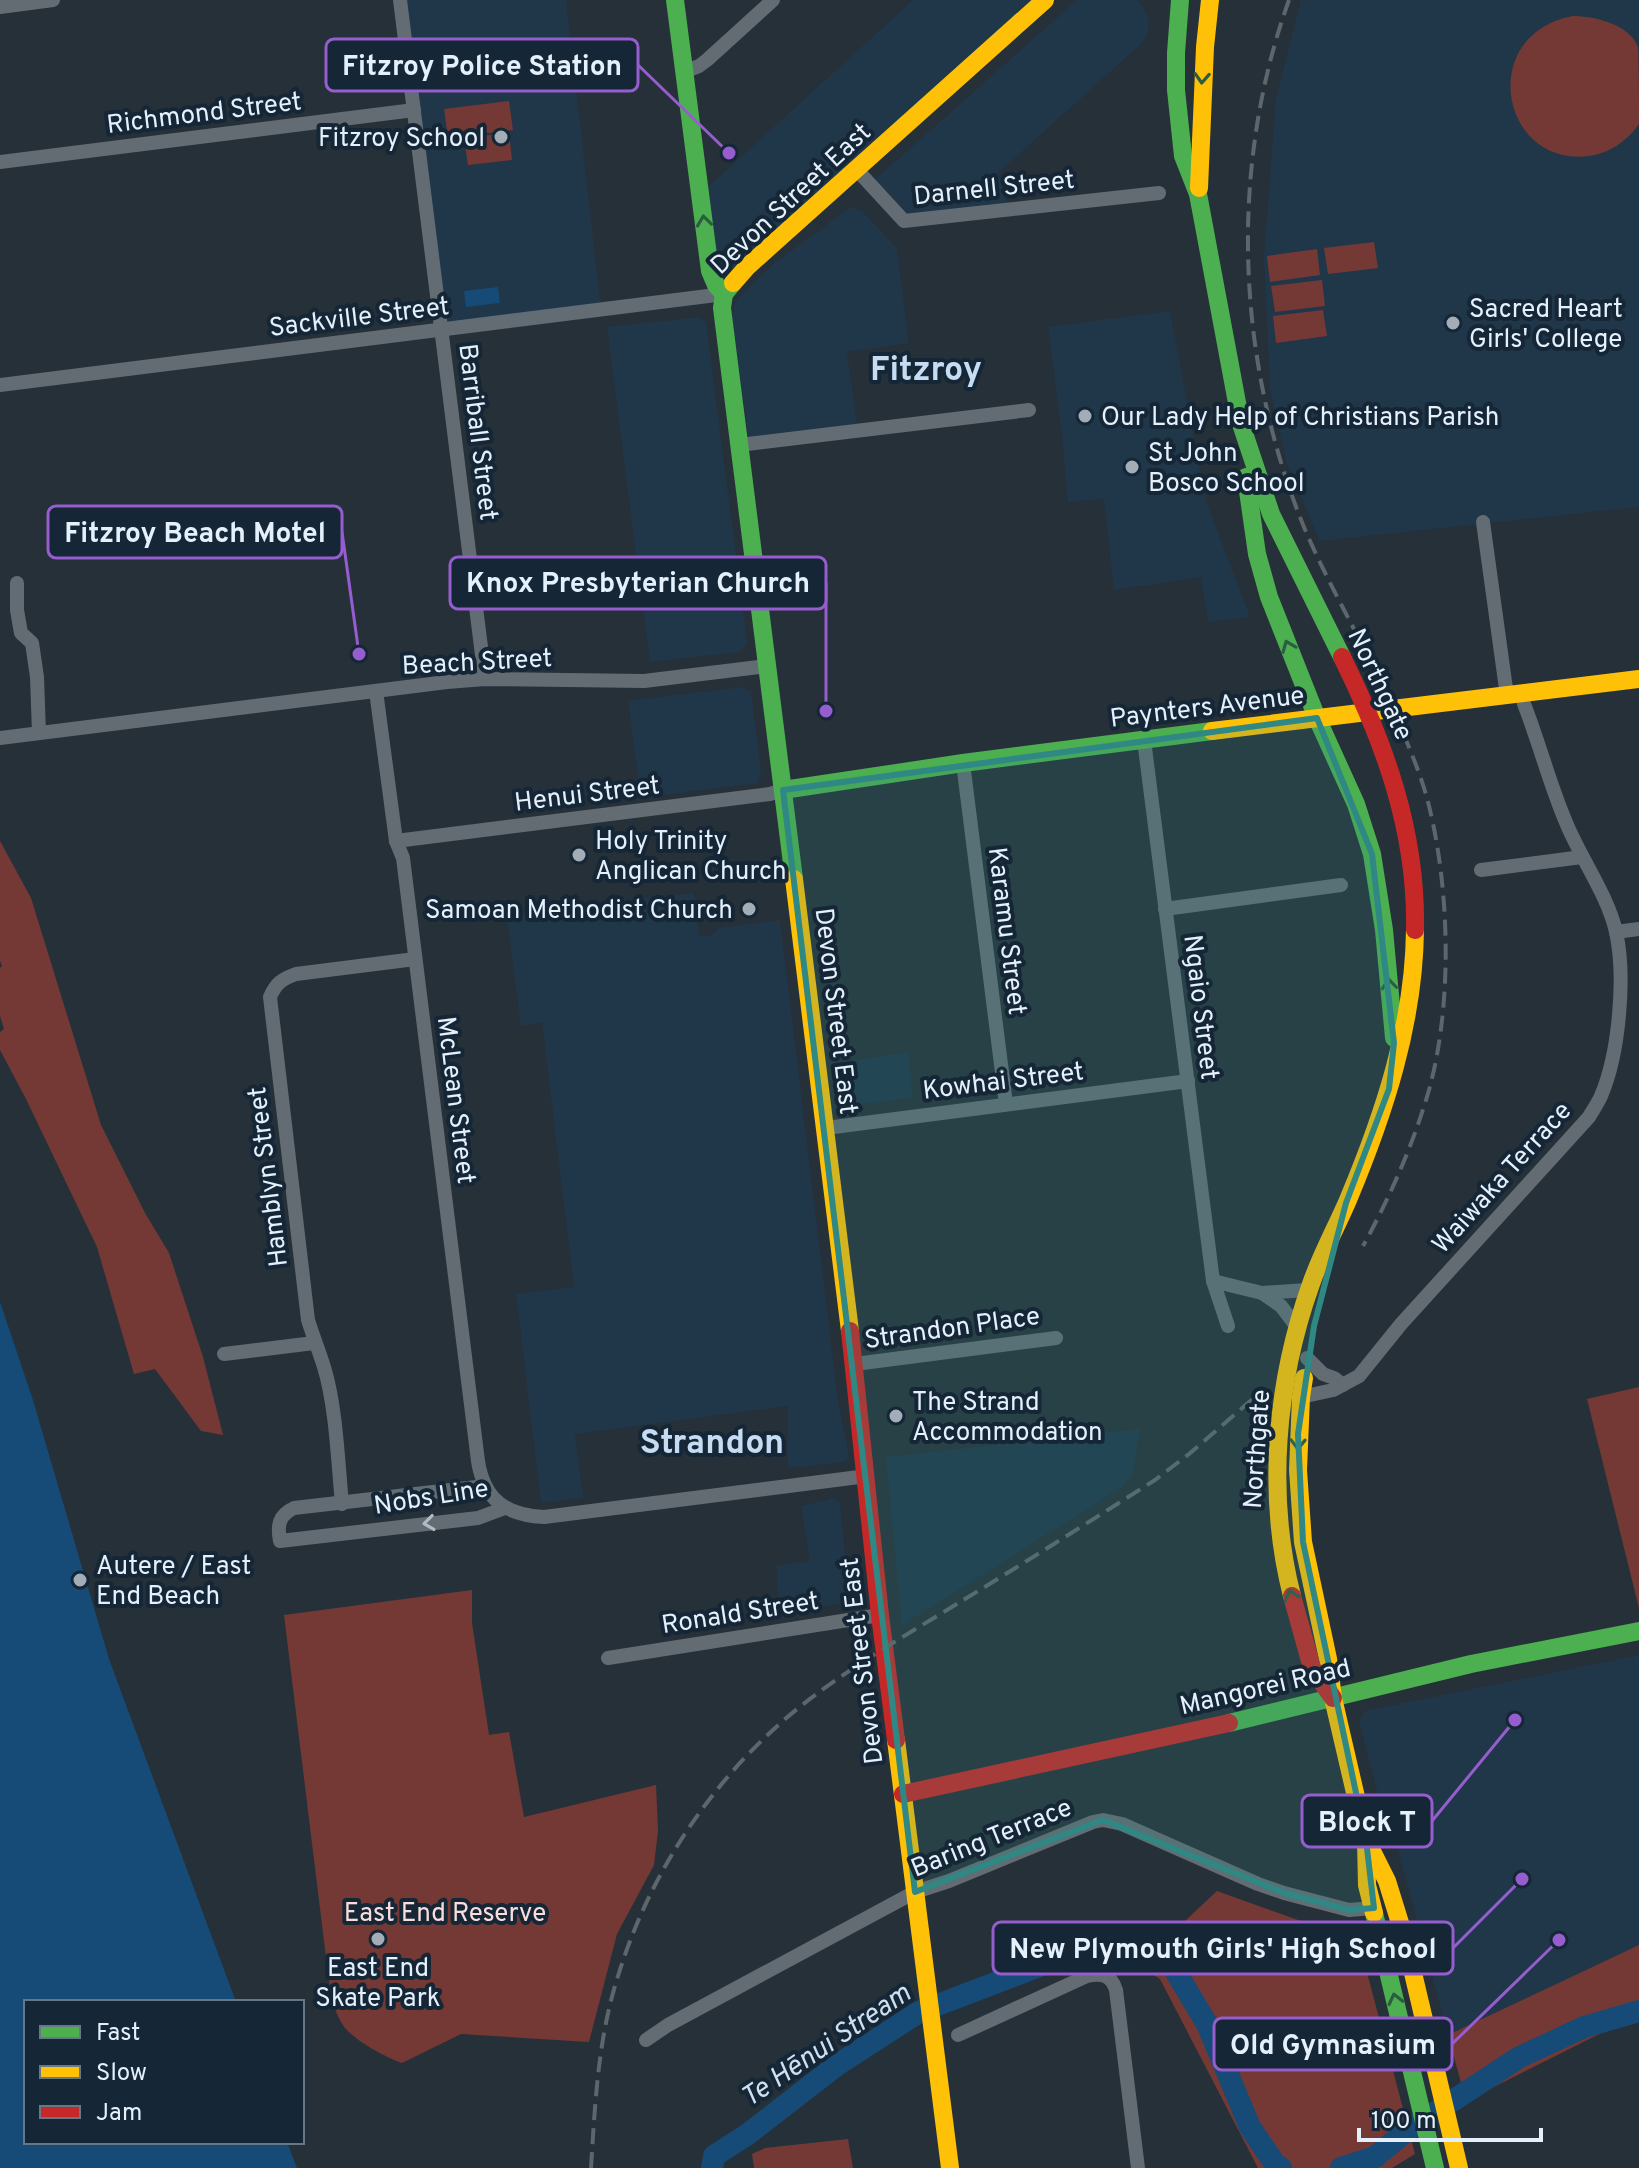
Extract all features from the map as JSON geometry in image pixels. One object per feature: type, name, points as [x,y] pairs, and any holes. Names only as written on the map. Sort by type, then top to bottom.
[{"type":"main road","points":[[675,0],[710,271],[724,294]]},
{"type":"main road","name":"Devon Street East","points":[[950,2168],[880,1615],[855,1364],[826,1128],[722,314],[724,294],[747,267],[1045,0]]},
{"type":"main road","points":[[1169,0],[1178,22]]},
{"type":"main road","name":"Northgate","points":[[1180,0],[1176,90],[1183,156],[1198,194],[1241,424],[1276,527],[1379,736],[1400,803],[1413,872],[1415,943],[1408,1016],[1389,1089],[1346,1203],[1308,1290],[1297,1327],[1279,1426],[1275,1471],[1276,1517],[1283,1566],[1312,1670],[1333,1698]]},
{"type":"main road","name":"Northgate","points":[[1198,194],[1202,148],[1202,77],[1210,0]]},
{"type":"main road","points":[[1241,424],[1250,514],[1262,575],[1317,718],[1356,804],[1378,879],[1394,1043],[1389,1089]]},
{"type":"main road","name":"Paynters Avenue","points":[[783,790],[963,763],[1639,679]]},
{"type":"main road","name":"Northgate","points":[[1346,1203],[1307,1358],[1301,1397],[1298,1470],[1303,1542],[1328,1659],[1333,1698],[1366,1840],[1367,1885],[1434,2164]]},
{"type":"main road","name":"Mangorei Road","points":[[903,1794],[1471,1664],[1639,1631]]},
{"type":"main road","name":"Northgate","points":[[1366,1840],[1394,1900],[1459,2168]]},
{"type":"street","points":[[0,7],[53,0]]},
{"type":"street","name":"Barriball Street","points":[[400,0],[485,679]]},
{"type":"street","points":[[684,72],[707,60],[773,0]]},
{"type":"street","name":"Richmond Street","points":[[0,162],[414,110]]},
{"type":"street","name":"Darnell Street","points":[[857,170],[904,221],[1159,193]]},
{"type":"street","name":"Sackville Street","points":[[0,385],[724,294]]},
{"type":"street","points":[[739,445],[1029,410]]},
{"type":"street","name":"Waiwaka Terrace","points":[[1301,1397],[1333,1390],[1359,1376],[1401,1324],[1589,1117],[1601,1096],[1614,1049],[1621,984],[1616,932],[1565,821],[1524,704],[1514,695],[1483,522]]},
{"type":"street","points":[[17,583],[21,633],[32,643],[36,666],[39,733]]},
{"type":"street","name":"Beach Street","points":[[0,738],[485,679],[644,681],[767,666]]},
{"type":"street","name":"McLean Street","points":[[376,691],[396,841],[403,858],[480,1474],[494,1499],[505,1508]]},
{"type":"street","name":"Ngaio Street","points":[[1144,740],[1213,1281],[1228,1326]]},
{"type":"street","name":"Karamu Street","points":[[963,763],[1006,1104]]},
{"type":"street","name":"Henui Street","points":[[396,841],[783,790]]},
{"type":"street","points":[[1481,870],[1582,857]]},
{"type":"street","points":[[1165,909],[1341,885]]},
{"type":"street","points":[[1616,932],[1639,929]]},
{"type":"street","name":"Hamblyn Street","points":[[342,1504],[325,1368],[308,1320],[270,997],[275,985],[283,978],[296,974],[415,959]]},
{"type":"street","name":"Kowhai Street","points":[[826,1128],[1188,1081]]},
{"type":"street","points":[[1213,1281],[1262,1293],[1308,1290]]},
{"type":"street","points":[[1262,1293],[1281,1306],[1297,1327]]},
{"type":"street","name":"Strandon Place","points":[[855,1364],[1056,1338]]},
{"type":"street","points":[[224,1354],[314,1343]]},
{"type":"street","points":[[1307,1358],[1323,1374],[1343,1385]]},
{"type":"street","name":"Nobs Line","points":[[485,1486],[294,1508],[286,1512],[278,1524],[280,1541],[478,1518],[505,1508],[529,1516],[554,1516],[867,1476]]},
{"type":"street","name":"Ronald Street","points":[[608,1658],[880,1615]]},
{"type":"street","name":"Baring Terrace","points":[[646,2040],[668,2025],[915,1892],[1103,1820],[1122,1824],[1284,1893],[1349,1910],[1374,1908]]},
{"type":"street","points":[[958,2035],[1087,1976],[1100,1974],[1109,1977],[1116,1990],[1138,2168]]},
{"type":"highlighted area","points":[[1317,718],[1372,854],[1394,1043],[1389,1089],[1346,1203],[1314,1326],[1298,1434],[1303,1542],[1366,1840],[1374,1908],[1349,1910],[1284,1893],[1103,1820],[915,1892],[783,790]]},
{"type":"shaded area","name":"Fitzroy School","points":[[406,0],[566,0],[601,309],[442,327]]},
{"type":"shaded area","points":[[913,0],[1034,0],[1035,5],[731,270],[717,273],[708,187]]},
{"type":"shaded area","points":[[1077,0],[1137,0],[1149,20],[1148,34],[1141,44],[998,173],[1007,203],[902,218],[871,183]]},
{"type":"shaded area","name":"Sacred Heart Girls' College","points":[[1301,0],[1639,0],[1639,507],[1320,541],[1287,464],[1270,390],[1264,256],[1276,98]]},
{"type":"shaded area","points":[[851,207],[861,210],[897,248],[909,343],[847,352],[858,432],[750,448],[732,317],[734,306],[738,298],[776,262]]},
{"type":"shaded area","name":"St John Bosco School","points":[[1170,311],[1206,501],[1250,617],[1208,622],[1201,577],[1114,590],[1104,499],[1068,502],[1048,327]]},
{"type":"shaded area","points":[[699,317],[706,322],[747,643],[740,652],[650,662],[607,327]]},
{"type":"shaded area","points":[[743,687],[751,692],[761,774],[757,783],[641,798],[628,701]]},
{"type":"shaded area","points":[[694,893],[699,936],[710,936],[719,928],[780,920],[838,1400],[849,1457],[845,1462],[788,1468],[788,1406],[575,1434],[583,1498],[541,1503],[516,1294],[574,1287],[542,1023],[521,1026],[507,919],[548,911],[549,908]]},
{"type":"shaded area","points":[[908,1052],[913,1098],[850,1105],[841,1101],[837,1063]]},
{"type":"shaded area","points":[[1140,1429],[1132,1476],[1121,1488],[902,1625],[886,1457]]},
{"type":"shaded area","points":[[834,1498],[840,1503],[850,1601],[780,1616],[776,1566],[810,1561],[801,1506]]},
{"type":"shaded area","points":[[1639,1655],[1639,1945],[1448,2035],[1388,1813],[1379,1799],[1359,1721],[1364,1711]]},
{"type":"green space","points":[[1573,16],[1619,27],[1638,47],[1639,124],[1617,145],[1589,156],[1559,154],[1535,141],[1519,121],[1511,97],[1512,71],[1522,47],[1542,28]]},
{"type":"green space","points":[[509,101],[513,130],[448,138],[444,109]]},
{"type":"green space","points":[[509,133],[512,160],[468,165],[464,138]]},
{"type":"green space","points":[[1374,242],[1378,268],[1328,274],[1324,248]]},
{"type":"green space","points":[[1317,249],[1320,275],[1270,282],[1267,256]]},
{"type":"green space","points":[[1322,280],[1325,306],[1275,312],[1271,286]]},
{"type":"green space","points":[[1323,310],[1327,336],[1276,343],[1273,316]]},
{"type":"green space","points":[[0,841],[31,898],[101,1125],[145,1213],[169,1253],[203,1357],[223,1435],[201,1431],[155,1369],[134,1374],[97,1247],[0,1050],[0,1032],[4,1029],[0,1016]]},
{"type":"green space","points":[[1639,1387],[1639,1608],[1587,1399]]},
{"type":"green space","name":"East End Reserve","points":[[472,1590],[472,1623],[489,1735],[509,1732],[524,1817],[656,1785],[658,1831],[654,1865],[617,1934],[589,2042],[461,2034],[402,2063],[361,2042],[346,2030],[331,1998],[284,1615]]},
{"type":"green space","points":[[1217,1891],[1351,1939],[1360,1946],[1415,2154],[1392,2168],[1258,2168],[1160,1979],[1138,1965]]},
{"type":"green space","points":[[1639,1945],[1639,2014],[1466,2101],[1448,2035]]},
{"type":"green space","points":[[848,2139],[853,2168],[754,2168],[752,2154],[765,2148]]},
{"type":"water","points":[[498,287],[500,303],[466,307],[464,291]]},
{"type":"water","points":[[0,1302],[32,1397],[109,1659],[235,2000],[24,2000],[24,2144],[288,2144],[297,2168],[0,2168]]},
{"type":"waterway","name":"Te Hēnui Stream","points":[[712,2168],[714,2156],[748,2134],[837,2065],[919,2012],[1084,1949],[1136,1944],[1167,1957],[1207,2024],[1250,2127],[1281,2168]]},
{"type":"waterway","name":"Te Hēnui Stream","points":[[1341,2168],[1375,2157],[1405,2132],[1518,2058],[1584,2027],[1639,2011]]},
{"type":"railway","points":[[1289,0],[1270,62],[1257,126],[1250,191],[1248,257],[1252,322],[1262,387],[1277,450],[1298,512],[1375,672],[1418,772],[1435,832],[1444,906],[1446,944],[1442,1020],[1429,1090],[1400,1170],[1363,1246]]},
{"type":"railway","points":[[591,2168],[602,2047],[618,1976],[663,1870],[705,1805],[729,1775],[784,1720],[826,1687],[1155,1480],[1255,1397]]},
{"type":"traffic: fast","points":[[675,0],[710,271],[724,294]]},
{"type":"traffic: fast","points":[[1180,0],[1176,90],[1183,156],[1198,194],[1241,424],[1271,514],[1342,657]]},
{"type":"traffic: fast","points":[[733,283],[724,294],[722,308],[794,879]]},
{"type":"traffic: fast","points":[[1246,477],[1257,554],[1269,597],[1317,718],[1356,804],[1372,854],[1384,930],[1394,1038]]},
{"type":"traffic: fast","points":[[783,790],[1212,731]]},
{"type":"traffic: fast","points":[[1229,1723],[1471,1664],[1639,1631]]},
{"type":"traffic: fast","points":[[1374,1913],[1435,2168]]},
{"type":"traffic: slow","points":[[733,283],[747,267],[1045,0]]},
{"type":"traffic: slow","points":[[1199,188],[1210,0]]},
{"type":"traffic: slow","points":[[1212,731],[1639,679]]},
{"type":"traffic: slow","points":[[794,879],[850,1331]]},
{"type":"traffic: slow","points":[[1292,1596],[1279,1518],[1277,1478],[1283,1399],[1290,1360],[1311,1284],[1361,1168],[1395,1068],[1409,1000],[1415,930]]},
{"type":"traffic: slow","points":[[1304,1378],[1298,1470],[1303,1542],[1328,1659],[1333,1698],[1366,1840],[1367,1885],[1374,1913]]},
{"type":"traffic: slow","points":[[896,1740],[950,2168]]},
{"type":"traffic: slow","points":[[1369,1845],[1387,1881],[1405,1939],[1459,2168]]},
{"type":"traffic: jam","points":[[1342,657],[1372,723],[1395,789],[1410,858],[1415,930]]},
{"type":"traffic: jam","points":[[850,1331],[896,1740]]},
{"type":"traffic: jam","points":[[1292,1596],[1312,1668],[1333,1698]]},
{"type":"traffic: jam","points":[[903,1794],[1229,1723]]},
{"type":"place","name":"Fitzroy School","points":[[501,137]]},
{"type":"place","name":"Fitzroy Police Station","points":[[729,153]]},
{"type":"place","name":"Sacred Heart Girls' College","points":[[1453,323]]},
{"type":"place","name":"Our Lady Help of Christians Parish","points":[[1085,416]]},
{"type":"place","name":"St John Bosco School","points":[[1132,467]]},
{"type":"place","name":"Fitzroy Beach Motel","points":[[359,654]]},
{"type":"place","name":"Knox Presbyterian Church","points":[[826,711]]},
{"type":"place","name":"Holy Trinity Anglican Church","points":[[579,855]]},
{"type":"place","name":"Samoan Methodist Church","points":[[749,909]]},
{"type":"place","name":"The Strand Accommodation","points":[[896,1416]]},
{"type":"place","name":"Autere / East End Beach","points":[[80,1580]]},
{"type":"place","name":"Block T","points":[[1515,1720]]},
{"type":"place","name":"New Plymouth Girls' High School","points":[[1522,1879]]},
{"type":"place","name":"East End Skate Park","points":[[378,1939]]},
{"type":"place","name":"Old Gymnasium","points":[[1559,1940]]},
{"type":"district","name":"Fitzroy","points":[[926,368]]},
{"type":"district","name":"Strandon","points":[[712,1441]]}]
